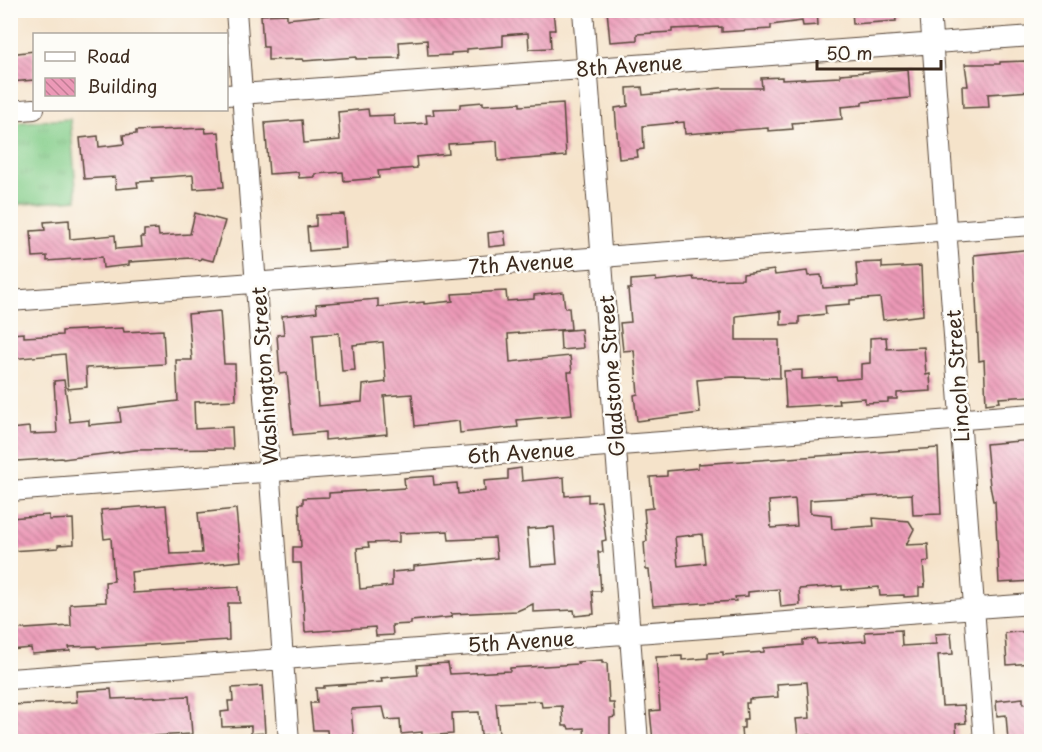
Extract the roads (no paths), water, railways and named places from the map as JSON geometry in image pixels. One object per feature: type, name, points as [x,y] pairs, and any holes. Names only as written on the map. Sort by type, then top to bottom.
[{"type":"street","name":"Washington Street","points":[[236,10],[235,94],[256,283],[289,741]]},
{"type":"street","name":"Gladstone Street","points":[[583,10],[638,741]]},
{"type":"street","name":"Lincoln Street","points":[[930,10],[984,741]]},
{"type":"street","name":"8th Avenue","points":[[235,94],[1032,36]]},
{"type":"street","points":[[10,111],[33,109]]},
{"type":"street","name":"7th Avenue","points":[[10,301],[1032,225]]},
{"type":"street","name":"6th Avenue","points":[[10,491],[1032,414]]},
{"type":"street","name":"5th Avenue","points":[[10,679],[1032,604]]}]
